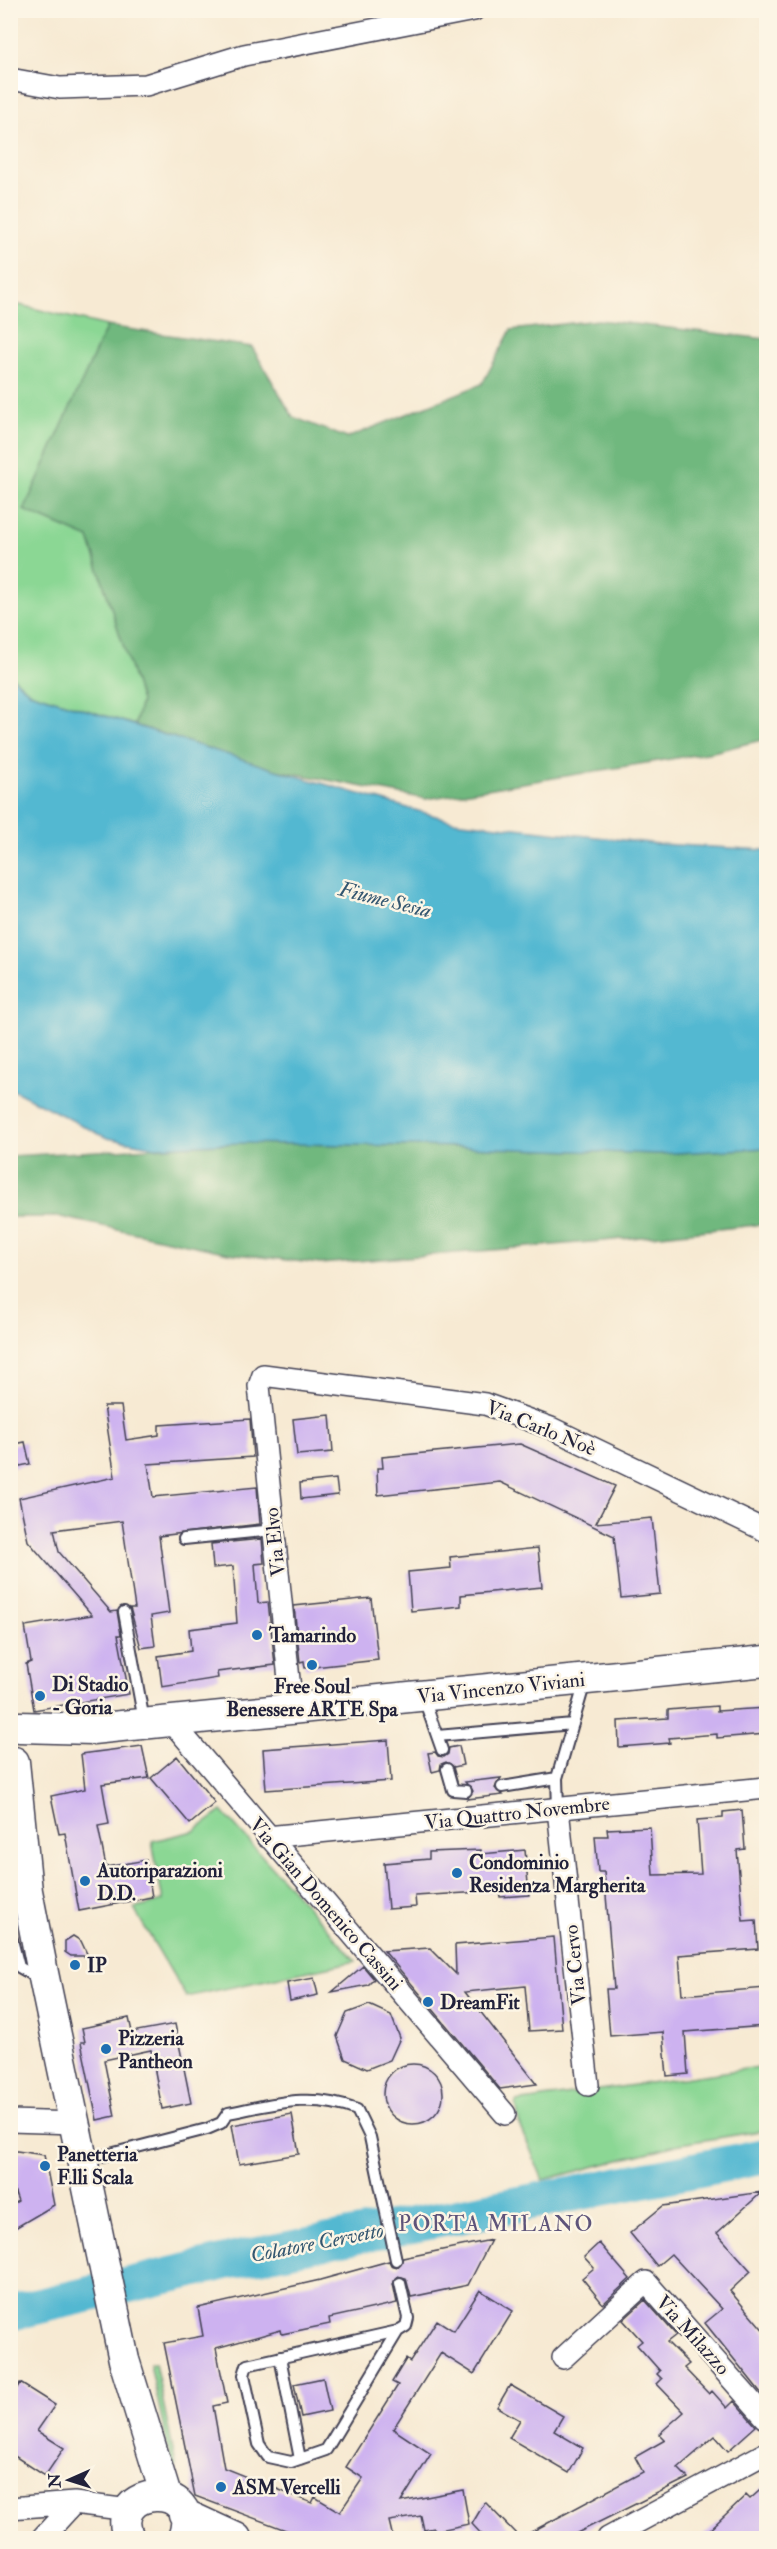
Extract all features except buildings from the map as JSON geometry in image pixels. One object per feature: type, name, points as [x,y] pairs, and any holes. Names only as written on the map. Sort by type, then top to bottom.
[{"type":"main road","name":"Via Vincenzo Viviani","points":[[15,1744],[92,1730],[766,1661]]},
{"type":"main road","points":[[15,1744],[27,1890],[157,2524],[236,2538]]},
{"type":"main road","points":[[10,1844],[27,1890]]},
{"type":"street","points":[[10,79],[60,88],[146,85],[244,55],[474,10]]},
{"type":"street","name":"Via Elvo","points":[[263,1375],[259,1386],[292,1709]]},
{"type":"street","name":"Via Carlo Noè","points":[[263,1375],[485,1404],[551,1428],[766,1531]]},
{"type":"street","name":"Via Gian Domenico Cassini","points":[[158,1723],[267,1836],[505,2114]]},
{"type":"street","name":"Via Quattro Novembre","points":[[267,1836],[766,1788]]},
{"type":"street","name":"Via Cervo","points":[[558,1809],[588,2085]]},
{"type":"street","points":[[10,2121],[75,2123]]},
{"type":"street","name":"Via Milazzo","points":[[563,2358],[646,2282],[766,2418]]},
{"type":"street","points":[[608,2538],[766,2453]]},
{"type":"street","points":[[10,2508],[74,2503],[157,2524]]},
{"type":"street","points":[[42,2538],[74,2503]]},
{"type":"lane","points":[[183,1539],[274,1530]]},
{"type":"lane","points":[[124,1612],[158,1723]]},
{"type":"lane","points":[[558,1809],[557,1778],[586,1679]]},
{"type":"lane","points":[[423,1696],[442,1750]]},
{"type":"lane","points":[[437,1736],[573,1725]]},
{"type":"lane","points":[[447,1769],[453,1790],[466,1791]]},
{"type":"lane","points":[[502,1787],[557,1778]]},
{"type":"lane","points":[[10,1932],[18,1967],[31,1974],[43,1973]]},
{"type":"lane","points":[[83,2161],[207,2129],[221,2123],[228,2113],[302,2099],[335,2101],[357,2110],[370,2137],[394,2255]]},
{"type":"lane","points":[[398,2331],[326,2450],[291,2462],[268,2457],[259,2444],[244,2375],[248,2365],[398,2331],[406,2326],[408,2318],[400,2283]]},
{"type":"lane","points":[[280,2357],[300,2459]]},
{"type":"green space","points":[[11,303],[107,326],[24,510],[89,538],[141,701],[135,725],[29,692],[11,675]]},
{"type":"green space","points":[[598,320],[766,339],[766,739],[713,752],[426,799],[276,770],[135,725],[141,701],[89,538],[24,510],[107,326],[252,347],[293,417],[347,438],[482,384],[511,330]]},
{"type":"green space","points":[[239,1143],[466,1147],[658,1154],[766,1148],[766,1224],[603,1241],[320,1264],[228,1253],[61,1217],[11,1217],[11,1156]]},
{"type":"green space","points":[[222,1811],[356,1961],[186,1997],[134,1909],[163,1901],[152,1841],[194,1831]]},
{"type":"green space","points":[[766,2066],[766,2130],[680,2144],[543,2180],[519,2122],[516,2102]]},
{"type":"green space","points":[[155,2363],[175,2469],[172,2467],[150,2364]]},
{"type":"water","name":"Fiume Sesia","points":[[10,675],[29,692],[276,770],[453,821],[659,844],[766,850],[766,1148],[658,1154],[466,1147],[239,1143],[156,1147],[107,1138],[11,1089]]},
{"type":"waterway","name":"Colatore Cervetto","points":[[10,2313],[243,2258],[766,2156]]},
{"type":"place","name":"Tamarindo","points":[[257,1635]]},
{"type":"place","name":"Free Soul Benessere ARTE Spa","points":[[312,1665]]},
{"type":"place","name":"Di Stadio - Goria","points":[[40,1696]]},
{"type":"place","name":"Condominio Residenza Margherita","points":[[457,1873]]},
{"type":"place","name":"Autoriparazioni D.D.","points":[[85,1881]]},
{"type":"place","name":"IP","points":[[75,1965]]},
{"type":"place","name":"DreamFit","points":[[428,2002]]},
{"type":"place","name":"Pizzeria Pantheon","points":[[106,2049]]},
{"type":"place","name":"Panetteria F.lli Scala","points":[[45,2166]]},
{"type":"place","name":"ASM Vercelli","points":[[221,2487]]},
{"type":"district","name":"PORTA MILANO","points":[[496,2224]]}]
